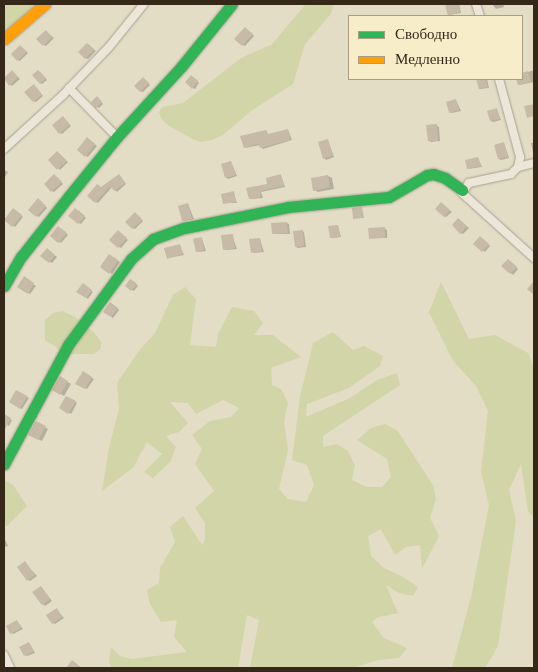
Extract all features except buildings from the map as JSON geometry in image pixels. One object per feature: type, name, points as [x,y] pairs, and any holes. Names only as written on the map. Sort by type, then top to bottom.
[{"type":"street","points":[[4,39],[45,4]]},
{"type":"street","points":[[4,149],[69,88],[109,47],[144,4]]},
{"type":"street","points":[[4,286],[21,256],[118,137],[182,67],[232,4]]},
{"type":"street","points":[[499,80],[520,157],[518,167]]},
{"type":"street","points":[[69,88],[118,137]]},
{"type":"street","points":[[462,190],[469,184],[511,174],[518,167],[534,163]]},
{"type":"street","points":[[4,464],[68,346],[130,259],[153,239],[184,228],[288,208],[389,197],[427,175],[433,174],[445,178],[462,190],[465,198],[534,258]]},
{"type":"street","points":[[4,655],[10,668]]},
{"type":"green space","points":[[4,4],[39,4],[4,37]]},
{"type":"green space","points":[[306,4],[334,4],[331,14],[305,44],[293,84],[251,111],[223,135],[212,140],[200,142],[192,139],[166,124],[161,118],[159,112],[162,107],[183,103],[241,58],[272,44]]},
{"type":"green space","points":[[441,282],[469,339],[495,335],[528,353],[534,368],[534,517],[528,511],[521,464],[509,490],[516,521],[498,646],[485,668],[452,668],[471,597],[489,505],[481,472],[488,411],[476,386],[453,361],[429,312]]},
{"type":"green space","points":[[185,287],[196,299],[190,345],[216,347],[218,334],[232,307],[254,311],[263,323],[254,335],[273,335],[301,357],[271,368],[272,385],[281,389],[288,403],[284,422],[288,450],[279,489],[288,499],[306,502],[314,485],[307,465],[292,460],[300,397],[313,343],[333,332],[353,350],[364,346],[383,356],[380,366],[349,388],[307,404],[306,417],[350,398],[377,380],[397,373],[400,385],[323,436],[323,447],[337,444],[348,451],[355,465],[352,480],[367,487],[382,487],[391,477],[387,459],[357,440],[371,428],[385,424],[397,430],[433,485],[436,499],[430,518],[439,536],[422,569],[420,545],[406,547],[395,555],[381,529],[368,536],[371,556],[384,568],[418,587],[413,596],[399,593],[386,585],[398,613],[378,617],[372,622],[384,638],[407,648],[399,658],[378,660],[352,668],[250,668],[259,620],[247,615],[238,668],[112,668],[109,662],[111,647],[120,656],[132,659],[187,652],[174,637],[177,620],[161,622],[150,604],[147,590],[159,583],[160,568],[175,542],[170,527],[183,516],[202,545],[205,540],[205,523],[195,508],[214,491],[195,464],[202,449],[192,435],[210,421],[231,417],[239,408],[223,400],[196,414],[188,403],[170,402],[188,423],[179,432],[166,436],[176,447],[171,461],[153,478],[144,472],[162,454],[147,442],[133,468],[102,491],[109,448],[119,409],[117,383],[138,352],[155,333],[173,295]]},
{"type":"green space","points":[[62,311],[75,317],[94,332],[101,342],[101,348],[94,354],[62,354],[55,346],[45,341],[45,320],[53,313]]},
{"type":"green space","points":[[4,480],[13,485],[27,506],[7,526],[4,526]]},
{"type":"traffic: fast","points":[[4,286],[21,257],[69,196],[117,137],[181,67],[232,4]]},
{"type":"traffic: fast","points":[[4,464],[68,345],[131,259],[153,239],[184,228],[288,207],[389,197],[427,175],[433,174],[445,178],[462,190]]},
{"type":"traffic: slow","points":[[4,39],[45,4]]}]
